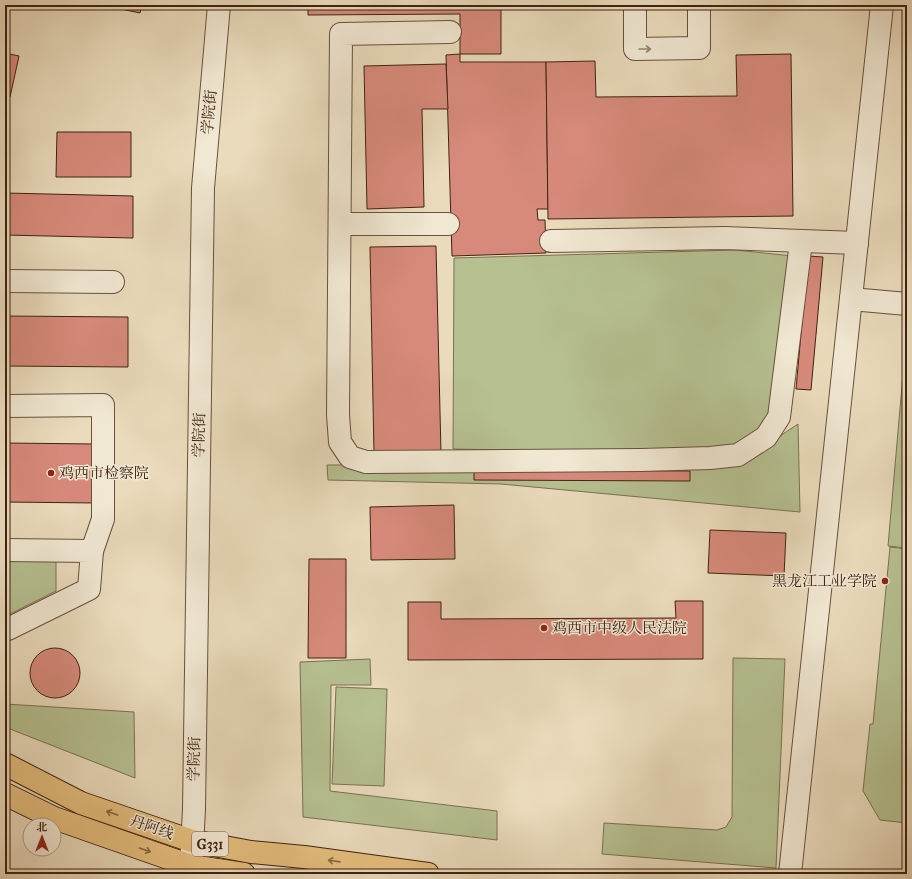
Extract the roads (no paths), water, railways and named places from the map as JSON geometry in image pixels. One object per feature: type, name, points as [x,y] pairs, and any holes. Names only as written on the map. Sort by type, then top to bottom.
[{"type":"highway","name":"丹阿线","points":[[5,764],[81,803],[192,841],[251,852],[304,857],[428,874]]},
{"type":"highway","name":"丹阿线","points":[[5,794],[54,818],[191,866],[244,874]]},
{"type":"street","name":"学院街","points":[[191,866],[203,188],[219,5]]},
{"type":"street","points":[[635,5],[635,49],[699,48],[699,5]]},
{"type":"street","points":[[790,874],[882,5]]},
{"type":"street","points":[[450,32],[341,34],[338,416],[340,442],[350,457],[366,462],[641,460],[710,458],[738,455],[766,437],[779,417],[801,242]]},
{"type":"street","points":[[340,224],[448,224]]},
{"type":"street","points":[[551,241],[725,238],[857,243]]},
{"type":"street","points":[[5,281],[112,282]]},
{"type":"street","points":[[851,299],[907,304]]},
{"type":"street","points":[[5,406],[103,405],[103,520],[92,551],[89,589],[8,629],[5,629]]},
{"type":"street","points":[[5,550],[92,551]]},
{"type":"street","points":[[250,874],[251,852]]},
{"type":"place","name":"鸡西市检察院","points":[[51,473]]},
{"type":"place","name":"黑龙江工业学院","points":[[885,581]]},
{"type":"place","name":"鸡西市中级人民法院","points":[[544,628]]}]
